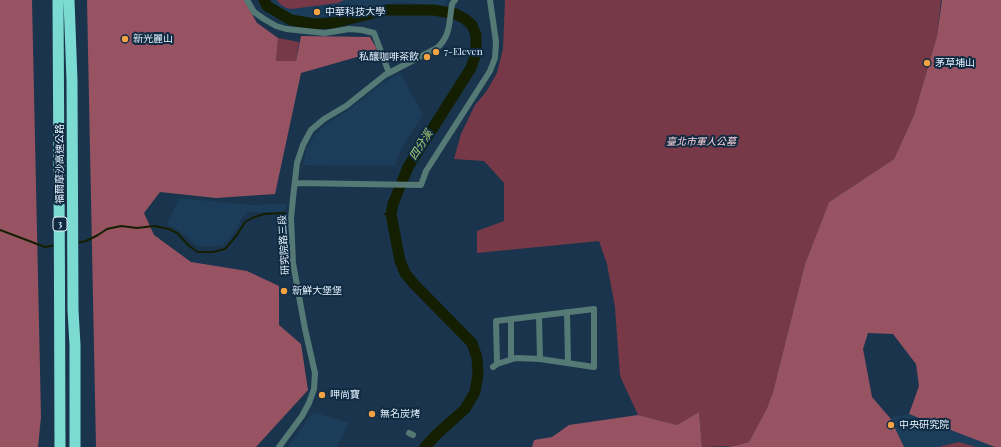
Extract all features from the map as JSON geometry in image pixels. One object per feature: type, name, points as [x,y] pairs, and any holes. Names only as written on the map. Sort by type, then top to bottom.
[{"type":"highway","name":"福爾摩沙高速公路","points":[[58,0],[60,447]]},
{"type":"highway","name":"福爾摩沙高速公路","points":[[69,0],[72,80],[75,447]]},
{"type":"highway","points":[[54,447],[60,355]]},
{"type":"street","points":[[247,0],[254,12],[276,26],[325,34],[349,29],[374,32],[389,73]]},
{"type":"street","points":[[295,183],[421,185],[426,171],[490,71],[495,58],[496,42],[490,0]]},
{"type":"street","name":"研究院路三段","points":[[279,447],[302,416],[314,389],[315,373],[304,329],[293,263],[292,219],[295,183],[297,163],[303,145],[310,130],[324,119],[346,106],[385,75],[442,44],[448,32],[453,3]]},
{"type":"street","points":[[594,309],[594,366],[540,359],[516,358],[495,365],[496,321],[539,316],[594,309]]},
{"type":"street","points":[[568,312],[568,362]]},
{"type":"street","points":[[539,316],[540,359]]},
{"type":"street","points":[[511,319],[511,359]]},
{"type":"shaded area","points":[[0,0],[32,0],[41,417],[38,447],[0,447]]},
{"type":"shaded area","points":[[87,0],[244,0],[257,23],[278,38],[276,61],[296,61],[301,36],[370,37],[378,51],[301,73],[275,194],[216,198],[160,192],[144,213],[154,235],[191,262],[247,271],[279,286],[279,325],[301,344],[308,390],[256,447],[96,447]]},
{"type":"shaded area","name":"中華科技大學","points":[[271,0],[447,0],[446,7],[399,2],[358,9],[329,17],[309,18],[295,16],[274,6]]},
{"type":"shaded area","points":[[942,0],[1001,0],[1001,447],[995,447],[909,414],[919,386],[916,364],[893,334],[868,333],[863,349],[872,397],[890,418],[904,447],[725,447],[749,442],[767,408],[773,392],[805,264],[829,202],[894,159],[914,115],[937,36]]},
{"type":"shaded area","points":[[400,73],[423,115],[406,141],[397,158],[395,166],[303,165],[307,147],[316,133],[329,122],[350,109],[381,84]]},
{"type":"shaded area","points":[[179,198],[250,205],[286,204],[286,208],[285,212],[248,212],[241,219],[234,233],[222,246],[197,246],[176,228],[167,225]]},
{"type":"shaded area","points":[[313,412],[349,423],[337,447],[288,447]]},
{"type":"shaded area","points":[[699,412],[702,447],[532,447],[534,440],[552,437],[569,425],[638,415],[677,425]]},
{"type":"shaded area","name":"中央研究院","points":[[909,414],[995,447],[800,447],[797,433]]},
{"type":"green space","points":[[277,0],[344,0],[338,3],[291,9],[283,6]]},
{"type":"green space","name":"臺北市軍人公墓","points":[[505,0],[941,0],[937,36],[914,115],[894,159],[829,202],[805,264],[773,392],[767,408],[749,442],[734,446],[702,447],[699,412],[677,425],[638,415],[620,376],[615,307],[607,264],[599,241],[477,253],[477,231],[504,221],[504,183],[484,161],[454,159],[461,134],[475,105],[486,92],[497,73],[503,49]]},
{"type":"green space","points":[[278,38],[299,42],[296,61],[276,61]]},
{"type":"green space","points":[[959,442],[976,447],[940,447],[942,446]]},
{"type":"waterway","name":"四分溪","points":[[264,0],[267,6],[291,20],[315,24],[333,23],[386,10],[434,10],[456,14],[465,19],[472,25],[476,35],[476,53],[471,68],[408,167],[393,204],[391,214],[400,261],[405,273],[472,343],[477,358],[478,374],[475,392],[465,409],[425,447]]},
{"type":"waterway","points":[[76,243],[86,241],[107,229],[121,226],[137,228],[154,226],[169,229],[177,233],[189,246],[198,252],[213,252],[225,249],[237,235],[245,222],[252,218],[264,214],[285,213]]},
{"type":"waterway","name":"四分溪","points":[[385,214],[391,214]]},
{"type":"waterway","points":[[0,230],[45,247],[56,245]]},
{"type":"place","name":"中華科技大學","points":[[317,12]]},
{"type":"place","name":"新光麗山","points":[[125,39]]},
{"type":"place","name":"7-Eleven","points":[[436,52]]},
{"type":"place","name":"私釀咖啡茶飲","points":[[427,57]]},
{"type":"place","name":"茅草埔山","points":[[927,63]]},
{"type":"place","name":"新鮮大堡堡","points":[[284,291]]},
{"type":"place","name":"呷尚寶","points":[[322,395]]},
{"type":"place","name":"無名炭烤","points":[[372,414]]},
{"type":"place","name":"中央研究院","points":[[891,425]]}]
